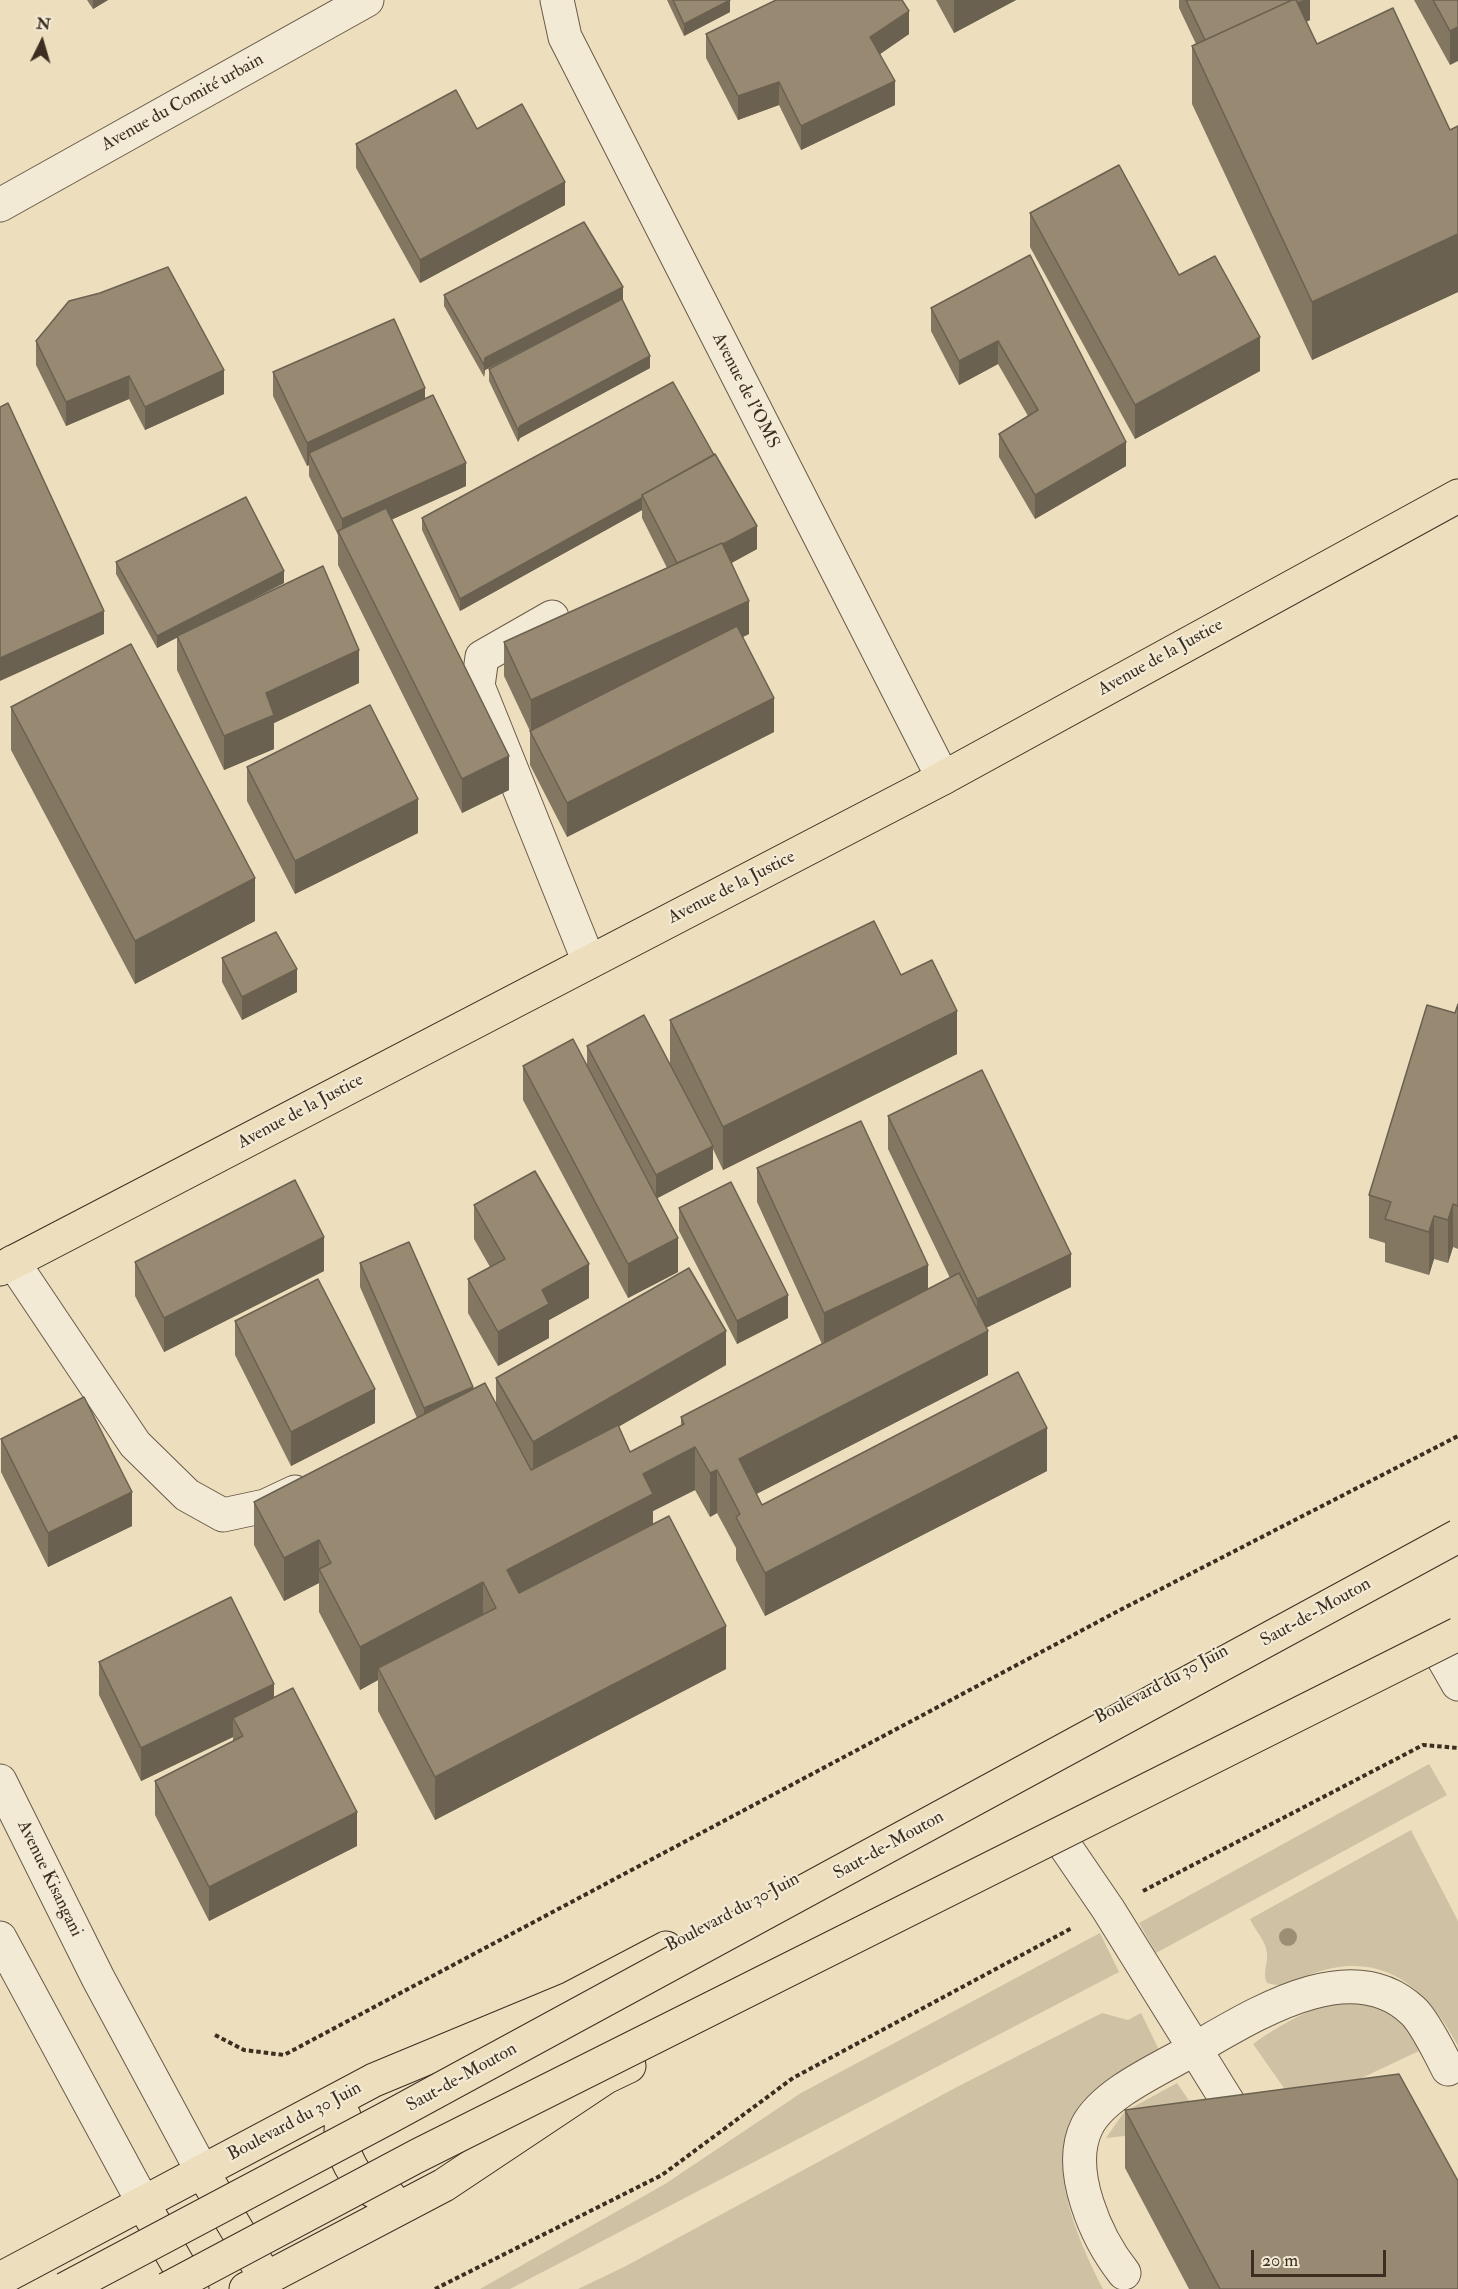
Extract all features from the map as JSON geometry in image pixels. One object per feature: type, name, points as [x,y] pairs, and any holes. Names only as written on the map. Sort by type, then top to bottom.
[{"type":"main road","name":"Avenue de la Justice","points":[[6,1265],[943,778],[1458,496]]},
{"type":"main road","name":"Boulevard du 30 Juin","points":[[0,2279],[374,2080],[569,1999],[1458,1530]]},
{"type":"main road","name":"Saut-de-Mouton","points":[[65,2289],[392,2116],[1458,1536]]},
{"type":"main road","points":[[202,2171],[261,2285],[444,2185],[606,2077],[1065,1846],[1453,1646]]},
{"type":"main road","points":[[167,2289],[417,2156],[1453,1646]]},
{"type":"main road","points":[[374,2080],[347,2110],[340,2128],[343,2147],[360,2181],[375,2194],[385,2196],[444,2185]]},
{"type":"main road","points":[[144,2204],[192,2289]]},
{"type":"street","name":"Avenue du Comité urbain","points":[[0,205],[367,0]]},
{"type":"street","name":"Avenue de l'OMS","points":[[557,0],[565,37],[943,778]]},
{"type":"street","points":[[552,617],[482,657],[477,686],[589,962]]},
{"type":"street","points":[[6,1265],[135,1444],[187,1496],[223,1515],[265,1506],[325,1478]]},
{"type":"street","points":[[1453,1646],[1458,1684]]},
{"type":"street","name":"Avenue Kisangani","points":[[0,1781],[98,1978],[202,2171]]},
{"type":"street","points":[[1065,1846],[1108,1909],[1231,2108]]},
{"type":"street","points":[[0,1938],[144,2204]]},
{"type":"street","points":[[1124,2273],[1107,2252],[1093,2221],[1078,2166],[1087,2126],[1105,2106],[1134,2083],[1243,2019],[1281,2001],[1345,1986],[1380,1992],[1414,2011],[1448,2069]]},
{"type":"path","points":[[215,2035],[244,2050],[284,2055],[1132,1603],[1458,1436]]},
{"type":"path","points":[[435,2289],[662,2175],[794,2078],[1108,1909],[1424,1745],[1458,1748]]},
{"type":"shaded area","points":[[1429,1764],[1447,1795],[1156,1953],[1139,1923]]},
{"type":"shaded area","points":[[1411,1830],[1458,1921],[1458,2046],[1433,2007],[1418,1992],[1401,1979],[1382,1971],[1362,1966],[1339,1967],[1314,1973],[1289,1985],[1267,1983],[1266,1949],[1250,1919]]},
{"type":"shaded area","points":[[1100,1933],[1119,1972],[510,2289],[480,2289],[665,2184],[801,2093]]},
{"type":"shaded area","points":[[1361,1997],[1389,2012],[1403,2024],[1410,2031],[1419,2051],[1298,2108],[1253,2044],[1278,2027],[1317,2008]]},
{"type":"shaded area","points":[[1102,2013],[1128,2020],[1141,2013],[1162,2056],[1119,2075],[1089,2095],[1069,2123],[1063,2146],[1063,2170],[1067,2196],[1083,2245],[1103,2289],[578,2289],[624,2267],[955,2088]]},
{"type":"shaded area","points":[[1177,2083],[1207,2127],[1106,2138],[1124,2112]]},
{"type":"building","points":[[673,0],[730,0],[684,24]]},
{"type":"building","points":[[776,0],[902,0],[909,11],[870,37],[895,81],[801,126],[779,82],[738,96],[706,34]]},
{"type":"building","points":[[1186,0],[1292,0],[1205,40]]},
{"type":"building","points":[[1296,0],[1317,44],[1393,8],[1450,130],[1458,126],[1458,234],[1312,302],[1192,46]]},
{"type":"building","points":[[1433,0],[1458,0],[1458,27],[1450,31]]},
{"type":"building","points":[[456,90],[477,129],[522,104],[565,182],[420,260],[356,144]]},
{"type":"building","points":[[1119,165],[1179,275],[1215,256],[1260,337],[1135,405],[1030,213]]},
{"type":"building","points":[[584,222],[623,287],[485,358],[484,365],[444,295]]},
{"type":"building","points":[[1030,255],[1126,442],[1035,495],[999,434],[1038,410],[998,341],[959,361],[931,308]]},
{"type":"building","points":[[168,267],[224,370],[145,407],[129,376],[66,402],[36,341],[69,301],[100,293]]},
{"type":"building","points":[[622,299],[650,356],[520,426],[518,430],[489,369]]},
{"type":"building","points":[[394,319],[425,388],[307,443],[273,372]]},
{"type":"building","points":[[673,382],[714,455],[642,495],[642,498],[460,599],[422,518]]},
{"type":"building","points":[[433,395],[466,463],[342,519],[309,453]]},
{"type":"building","points":[[8,403],[104,611],[0,658],[0,407]]},
{"type":"building","points":[[715,454],[757,526],[723,544],[677,563],[642,495]]},
{"type":"building","points":[[246,497],[284,571],[157,636],[116,562]]},
{"type":"building","points":[[386,508],[509,756],[462,779],[338,531]]},
{"type":"building","points":[[722,543],[749,601],[531,700],[504,642]]},
{"type":"building","points":[[323,566],[359,650],[266,693],[274,715],[224,736],[177,636]]},
{"type":"building","points":[[737,626],[774,698],[567,803],[530,731]]},
{"type":"building","points":[[131,644],[255,878],[135,941],[11,707]]},
{"type":"building","points":[[370,705],[418,799],[295,861],[247,767]]},
{"type":"building","points":[[874,921],[901,975],[932,960],[957,1011],[723,1127],[670,1020]]},
{"type":"building","points":[[276,932],[297,969],[242,997],[222,958]]},
{"type":"building","points":[[1458,1004],[1458,1206],[1453,1204],[1448,1220],[1434,1216],[1429,1232],[1385,1219],[1391,1202],[1369,1195],[1427,1005],[1455,1013]]},
{"type":"building","points":[[644,1015],[713,1146],[656,1175],[587,1046]]},
{"type":"building","points":[[573,1039],[678,1238],[628,1264],[523,1066]]},
{"type":"building","points":[[982,1070],[1071,1254],[977,1299],[888,1116]]},
{"type":"building","points":[[861,1121],[928,1265],[824,1313],[757,1168]]},
{"type":"building","points":[[535,1171],[589,1264],[542,1290],[549,1304],[498,1332],[468,1279],[505,1259],[474,1205]]},
{"type":"building","points":[[295,1180],[324,1237],[164,1318],[135,1262]]},
{"type":"building","points":[[731,1182],[788,1295],[737,1321],[679,1208]]},
{"type":"building","points":[[409,1242],[473,1387],[424,1408],[360,1263]]},
{"type":"building","points":[[689,1268],[726,1331],[533,1442],[496,1378]]},
{"type":"building","points":[[959,1273],[988,1331],[739,1459],[762,1505],[1018,1372],[1047,1428],[765,1573],[736,1517],[740,1514],[717,1470],[710,1473],[695,1447],[643,1474],[653,1494],[507,1570],[519,1593],[669,1516],[726,1626],[435,1777],[378,1668],[496,1608],[483,1582],[360,1647],[319,1569],[331,1563],[319,1540],[284,1558],[254,1502],[485,1383],[531,1470],[618,1425],[630,1452],[684,1424],[681,1417]]},
{"type":"building","points":[[318,1279],[375,1389],[291,1432],[235,1321]]},
{"type":"building","points":[[84,1397],[132,1492],[48,1533],[1,1439]]},
{"type":"building","points":[[231,1597],[274,1684],[141,1748],[99,1662]]},
{"type":"building","points":[[293,1688],[357,1812],[209,1887],[155,1781],[243,1736],[233,1718]]},
{"type":"building","points":[[1399,2074],[1458,2181],[1458,2289],[1220,2289],[1125,2110]]}]
